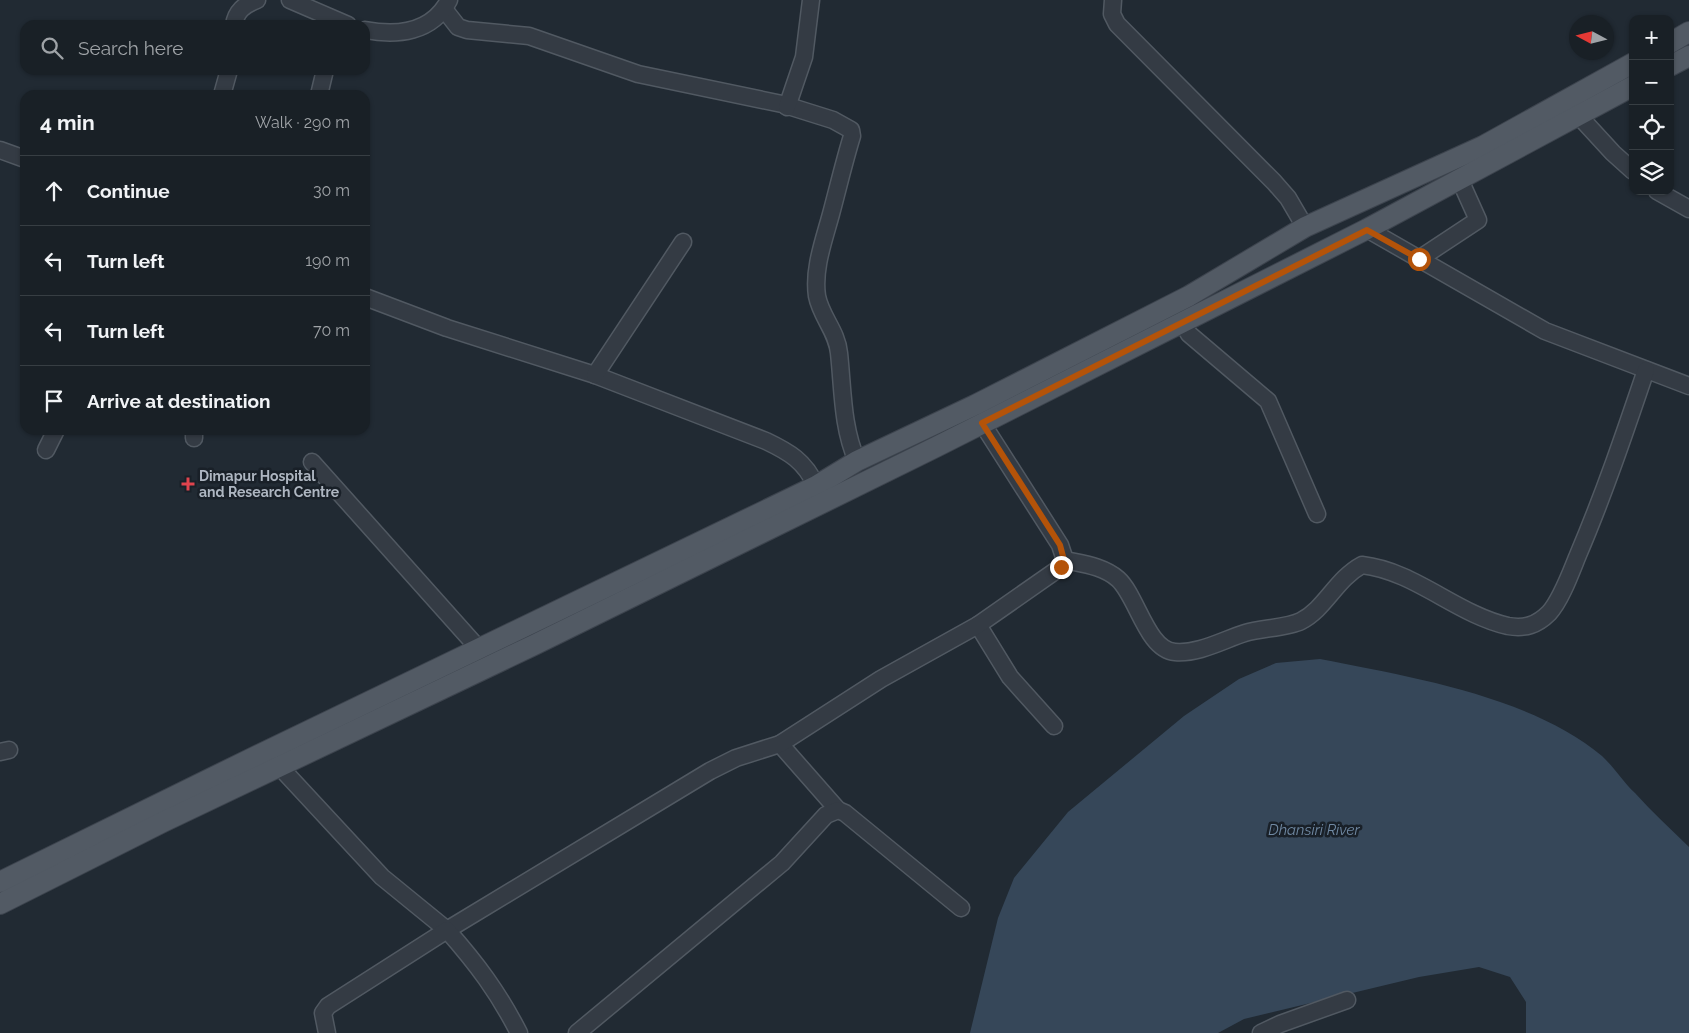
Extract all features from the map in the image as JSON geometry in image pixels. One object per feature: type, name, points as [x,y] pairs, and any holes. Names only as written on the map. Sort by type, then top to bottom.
[{"type":"main road","points":[[1674,41],[1689,32]]},
{"type":"main road","points":[[1674,64],[1689,56]]},
{"type":"main road","points":[[0,882],[816,486],[857,461],[975,405],[1189,296],[1304,227],[1483,146],[1629,66]]},
{"type":"main road","points":[[0,904],[280,767],[534,646],[982,423],[1367,230],[1629,88]]},
{"type":"street","points":[[235,20],[236,16],[246,4],[257,0]]},
{"type":"street","points":[[290,0],[333,20]]},
{"type":"street","points":[[788,107],[804,57],[811,0]]},
{"type":"street","points":[[1113,0],[1112,14],[1117,24],[1274,182],[1288,198],[1304,227]]},
{"type":"street","points":[[370,31],[386,34],[405,33],[435,18],[447,4],[458,27],[467,30],[529,36],[638,74],[788,107],[833,120],[850,130],[852,136],[819,258],[817,296],[820,307],[833,329],[838,348],[845,425],[850,445],[857,461]]},
{"type":"street","points":[[223,90],[228,75]]},
{"type":"street","points":[[320,90],[323,75]]},
{"type":"street","points":[[1579,116],[1629,167]]},
{"type":"street","points":[[0,150],[20,158]]},
{"type":"street","points":[[1419,259],[1478,220],[1460,180]]},
{"type":"street","points":[[1664,195],[1689,209]]},
{"type":"street","points":[[1367,230],[1545,331],[1689,386]]},
{"type":"street","points":[[595,374],[683,242]]},
{"type":"street","points":[[370,299],[447,328],[595,374],[766,441],[792,454],[812,474],[816,486]]},
{"type":"street","points":[[1182,322],[1189,334],[1268,401],[1317,514]]},
{"type":"street","points":[[1064,560],[1103,569],[1119,580],[1152,636],[1162,647],[1173,652],[1204,648],[1246,632],[1278,625],[1291,625],[1301,621],[1310,615],[1348,572],[1362,565],[1396,573],[1454,605],[1508,626],[1526,628],[1538,622],[1550,612],[1568,578],[1600,503],[1646,370]]},
{"type":"street","points":[[982,423],[1060,545],[1064,560]]},
{"type":"street","points":[[46,450],[54,435]]},
{"type":"street","points":[[312,462],[479,649]]},
{"type":"street","points":[[327,1033],[323,1013],[328,1006],[447,930],[710,771],[736,758],[780,744],[881,679],[978,625],[1053,573],[1064,560]]},
{"type":"street","points":[[978,625],[1010,677],[1054,726]]},
{"type":"street","points":[[780,744],[838,810],[962,908]]},
{"type":"street","points":[[280,767],[382,877],[447,930],[477,964],[500,996],[519,1033]]},
{"type":"street","points":[[577,1033],[782,863],[826,815],[838,810]]},
{"type":"street","points":[[1261,1033],[1280,1024],[1347,1000]]},
{"type":"water","name":"Dhansiri River","points":[[1320,659],[1430,682],[1505,704],[1540,718],[1573,735],[1606,760],[1631,789],[1689,847],[1689,1033],[1526,1033],[1526,1002],[1510,977],[1479,967],[1419,977],[1244,1019],[1218,1033],[970,1033],[998,918],[1014,878],[1068,812],[1184,716],[1239,679],[1276,663]]},
{"type":"place","name":"Dimapur Hospital and Research Centre","points":[[188,484]]},
{"type":"route","points":[[1061,567],[1064,553],[1060,545],[982,423],[1367,230],[1419,259]]}]
